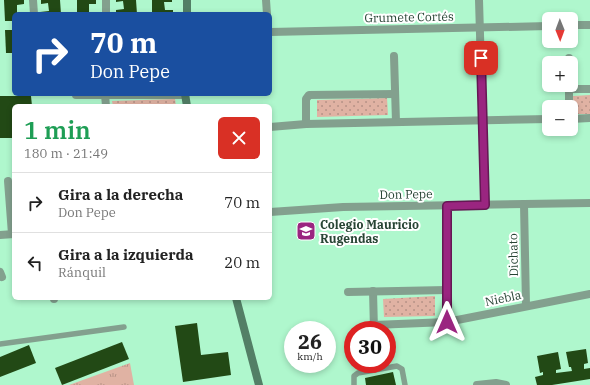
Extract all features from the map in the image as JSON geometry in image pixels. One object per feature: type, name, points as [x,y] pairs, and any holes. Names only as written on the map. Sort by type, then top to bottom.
[{"type":"main road","points":[[187,0],[187,12]]},
{"type":"main road","points":[[237,300],[259,385]]},
{"type":"street","points":[[33,0],[34,12]]},
{"type":"street","points":[[106,0],[106,12]]},
{"type":"street","points":[[266,0],[266,12]]},
{"type":"street","points":[[479,0],[485,205]]},
{"type":"street","points":[[578,25],[590,25]]},
{"type":"street","name":"Grumete Cortés","points":[[272,32],[542,26]]},
{"type":"street","points":[[394,56],[396,122]]},
{"type":"street","points":[[578,88],[590,89]]},
{"type":"street","points":[[306,124],[305,102],[310,95],[395,94]]},
{"type":"street","points":[[105,96],[106,104]]},
{"type":"street","points":[[578,119],[590,118]]},
{"type":"street","points":[[272,127],[306,124],[542,119]]},
{"type":"street","points":[[8,181],[12,223]]},
{"type":"street","name":"Don Pepe","points":[[272,212],[343,207],[590,203]]},
{"type":"street","name":"Dichato","points":[[524,204],[526,306]]},
{"type":"street","points":[[447,206],[447,322]]},
{"type":"street","points":[[0,236],[12,234]]},
{"type":"street","points":[[348,292],[447,290]]},
{"type":"street","points":[[373,291],[374,321]]},
{"type":"street","name":"Niebla","points":[[396,326],[447,322],[590,294]]},
{"type":"street","points":[[477,385],[504,384]]},
{"type":"lane","points":[[0,344],[124,328]]},
{"type":"lane","points":[[354,385],[354,376],[358,373],[397,366],[402,369],[405,385]]},
{"type":"green space","points":[[590,95],[590,114],[578,114],[578,100],[573,100],[573,96]]},
{"type":"green space","points":[[387,98],[388,115],[317,117],[317,100]]},
{"type":"green space","points":[[175,99],[176,104],[113,104],[112,101]]},
{"type":"green space","points":[[435,296],[435,316],[384,317],[383,299]]},
{"type":"green space","points":[[130,363],[134,385],[69,385]]},
{"type":"building","points":[[4,0],[24,0],[24,4],[17,5],[17,12],[12,12],[12,21],[5,21]]},
{"type":"building","points":[[41,0],[60,0],[61,12],[40,12],[49,11],[48,3],[41,4]]},
{"type":"building","points":[[77,0],[96,0],[96,4],[89,4],[89,12],[77,12]]},
{"type":"building","points":[[116,0],[136,0],[137,12],[116,12],[116,10],[124,9],[123,1],[116,2]]},
{"type":"building","points":[[152,0],[172,0],[172,2],[164,2],[165,10],[173,10],[173,12],[152,12]]},
{"type":"building","points":[[5,30],[12,30],[12,53],[6,53]]},
{"type":"building","points":[[0,96],[31,96],[32,104],[12,104],[12,138],[0,138]]},
{"type":"building","points":[[197,323],[201,355],[228,352],[231,375],[183,382],[175,326]]},
{"type":"building","points":[[122,342],[129,359],[62,385],[55,368]]},
{"type":"building","points":[[29,345],[36,363],[0,377],[0,357]]},
{"type":"building","points":[[586,349],[588,363],[584,364],[584,369],[590,368],[590,379],[552,385],[537,385],[535,377],[543,375],[543,372],[540,373],[537,356],[558,352],[561,369],[556,370],[556,373],[572,371],[571,367],[569,367],[566,352]]},
{"type":"building","points":[[393,373],[396,385],[366,385],[365,378]]},
{"type":"place","name":"Colegio Mauricio Rugendas","points":[[306,231]]},
{"type":"route","points":[[447,322],[447,206],[485,205],[481,58]]}]
